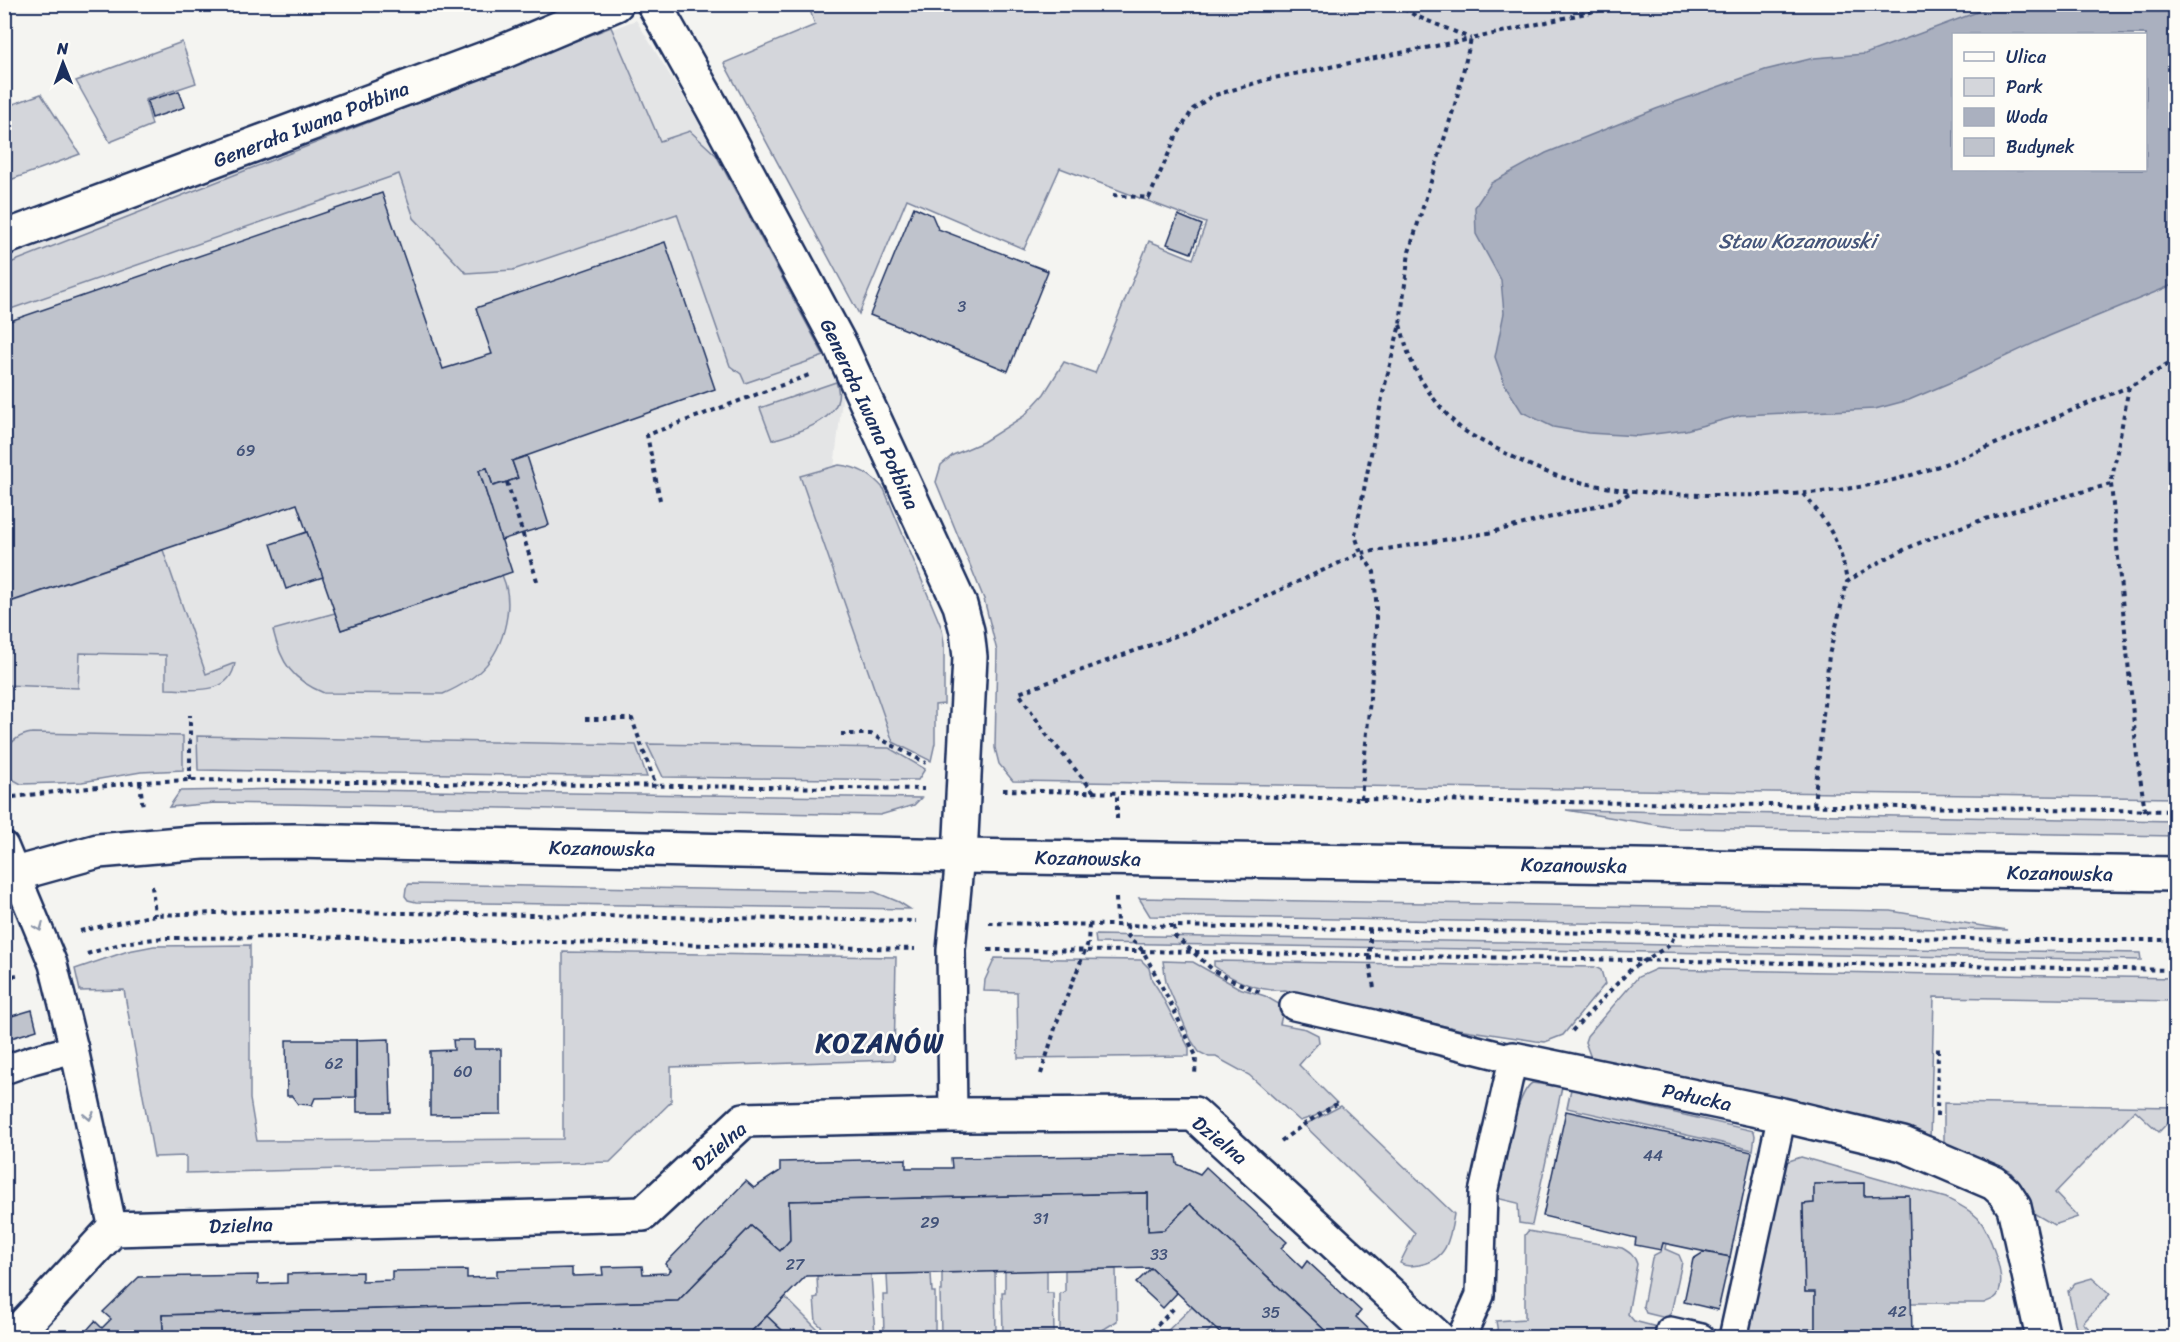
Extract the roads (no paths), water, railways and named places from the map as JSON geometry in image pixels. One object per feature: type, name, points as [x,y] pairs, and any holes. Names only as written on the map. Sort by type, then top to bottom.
[{"type":"street","name":"Generała Iwana Połbina","points":[[4,238],[489,57],[616,4]]},
{"type":"street","name":"Generała Iwana Połbina","points":[[654,4],[712,107],[846,359],[960,605],[967,631],[970,657],[960,856]]},
{"type":"street","name":"Kozanowska","points":[[8,866],[98,851],[203,842],[295,841],[960,856],[2175,874]]},
{"type":"street","name":"Pałucka","points":[[1513,1059],[1782,1115],[1903,1144],[1936,1156],[1994,1183],[2005,1192],[2014,1207],[2043,1338]]},
{"type":"street","name":"Dzielna","points":[[113,1228],[643,1214],[744,1120],[953,1115],[1194,1114],[1438,1338]]},
{"type":"street","points":[[12,1338],[113,1228]]},
{"type":"lane","points":[[953,1115],[951,950],[960,856]]},
{"type":"lane","points":[[8,866],[53,964],[113,1228]]},
{"type":"lane","points":[[1294,1006],[1513,1059],[1483,1193],[1480,1295],[1461,1338]]},
{"type":"lane","points":[[4,1070],[74,1049]]},
{"type":"lane","points":[[1733,1338],[1782,1115]]},
{"type":"lane","points":[[1670,1330],[1701,1338]]},
{"type":"water","name":"Staw Kozanowski","points":[[1996,5],[2175,5],[2175,284],[2049,336],[1909,400],[1875,409],[1741,415],[1686,430],[1638,436],[1588,433],[1553,427],[1522,412],[1505,385],[1495,357],[1504,313],[1501,280],[1476,234],[1475,207],[1491,183],[1546,153],[1656,109],[1765,70],[1814,58],[1865,54]]},
{"type":"district","name":"KOZANÓW","points":[[880,1043]]}]
